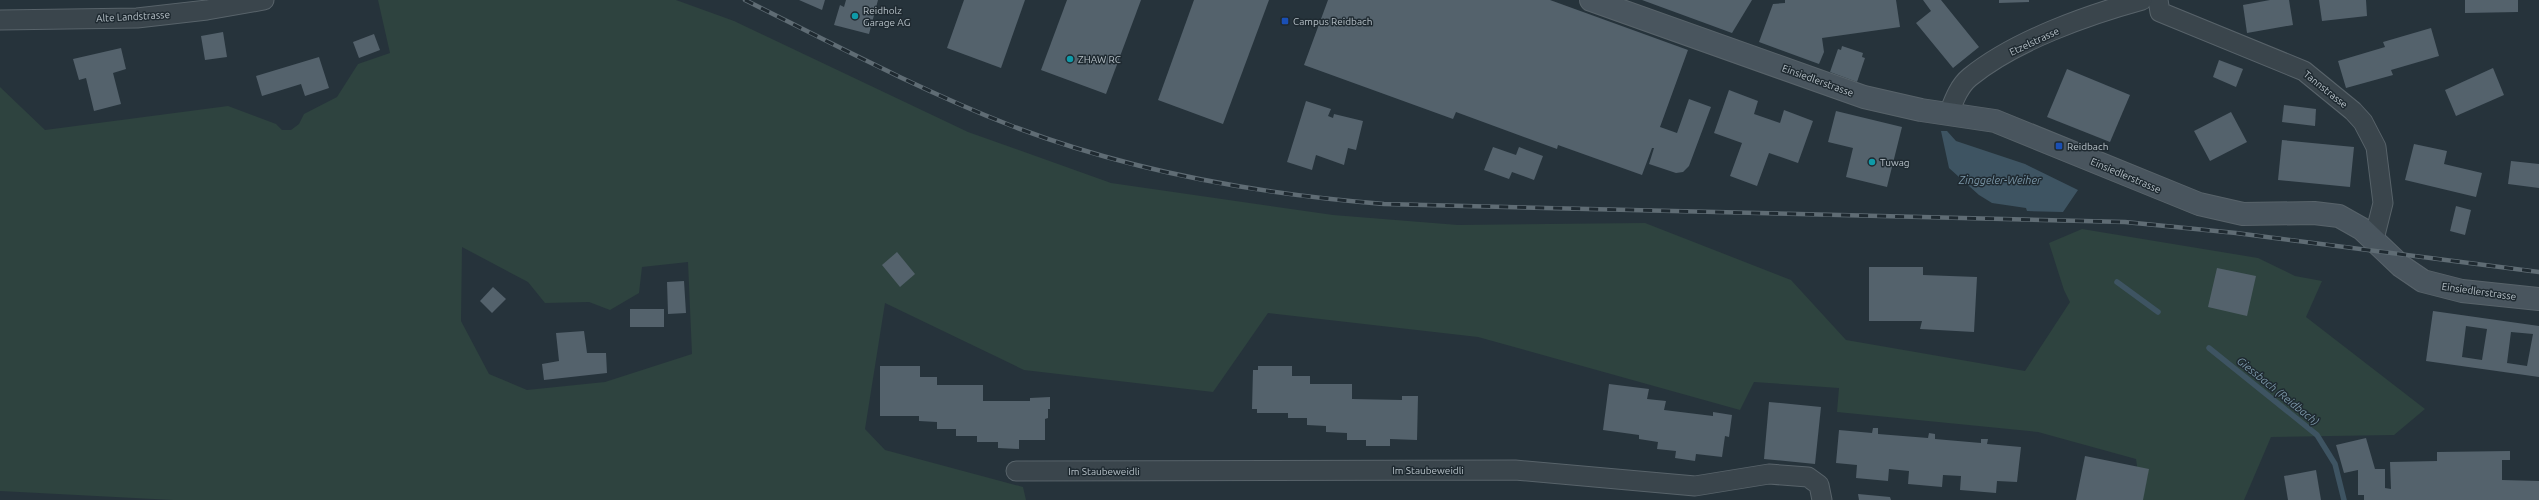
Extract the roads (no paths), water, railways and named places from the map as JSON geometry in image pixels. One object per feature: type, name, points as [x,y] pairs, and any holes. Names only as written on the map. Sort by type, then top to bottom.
[{"type":"main road","name":"Einsiedlerstrasse","points":[[1591,0],[1864,97],[1950,114],[1995,120],[2199,204],[2243,214],[2314,213],[2339,216],[2353,222],[2374,239],[2410,273],[2436,285],[2462,291],[2539,299]]},
{"type":"street","name":"Alte Landstrasse","points":[[0,20],[137,18],[207,10],[264,0]]},
{"type":"street","name":"Etzelstrasse","points":[[1950,114],[1956,94],[1969,77],[2005,55],[2050,32],[2142,0]]},
{"type":"street","name":"Tannstrasse","points":[[2158,0],[2160,12],[2304,71],[2363,122],[2376,146],[2383,203],[2374,239]]},
{"type":"street","name":"Im Staubeweidli","points":[[1016,471],[1515,470],[1695,486],[1769,474],[1808,477],[1819,485],[1822,500]]},
{"type":"water","name":"Zinggeler-Weiher","points":[[1941,131],[1947,131],[1956,141],[2025,164],[2078,190],[2063,212],[2027,211],[2026,208],[1992,203],[1979,195],[1949,168]]},
{"type":"waterway","name":"Giessbach (Reidbach)","points":[[2117,282],[2158,312]]},
{"type":"waterway","name":"Giessbach (Reidbach)","points":[[2209,348],[2317,435],[2335,464],[2344,500]]},
{"type":"railway","points":[[745,0],[910,82],[1012,126],[1103,156],[1149,168],[1242,187],[1336,200],[1384,204],[2125,222],[2236,233],[2539,272]]},
{"type":"place","name":"Reidholz Garage AG","points":[[855,16]]},
{"type":"place","name":"Campus Reidbach","points":[[1285,21]]},
{"type":"place","name":"ZHAW RC","points":[[1070,59]]},
{"type":"place","name":"Reidbach","points":[[2059,146]]},
{"type":"place","name":"Tuwag","points":[[1872,162]]}]
